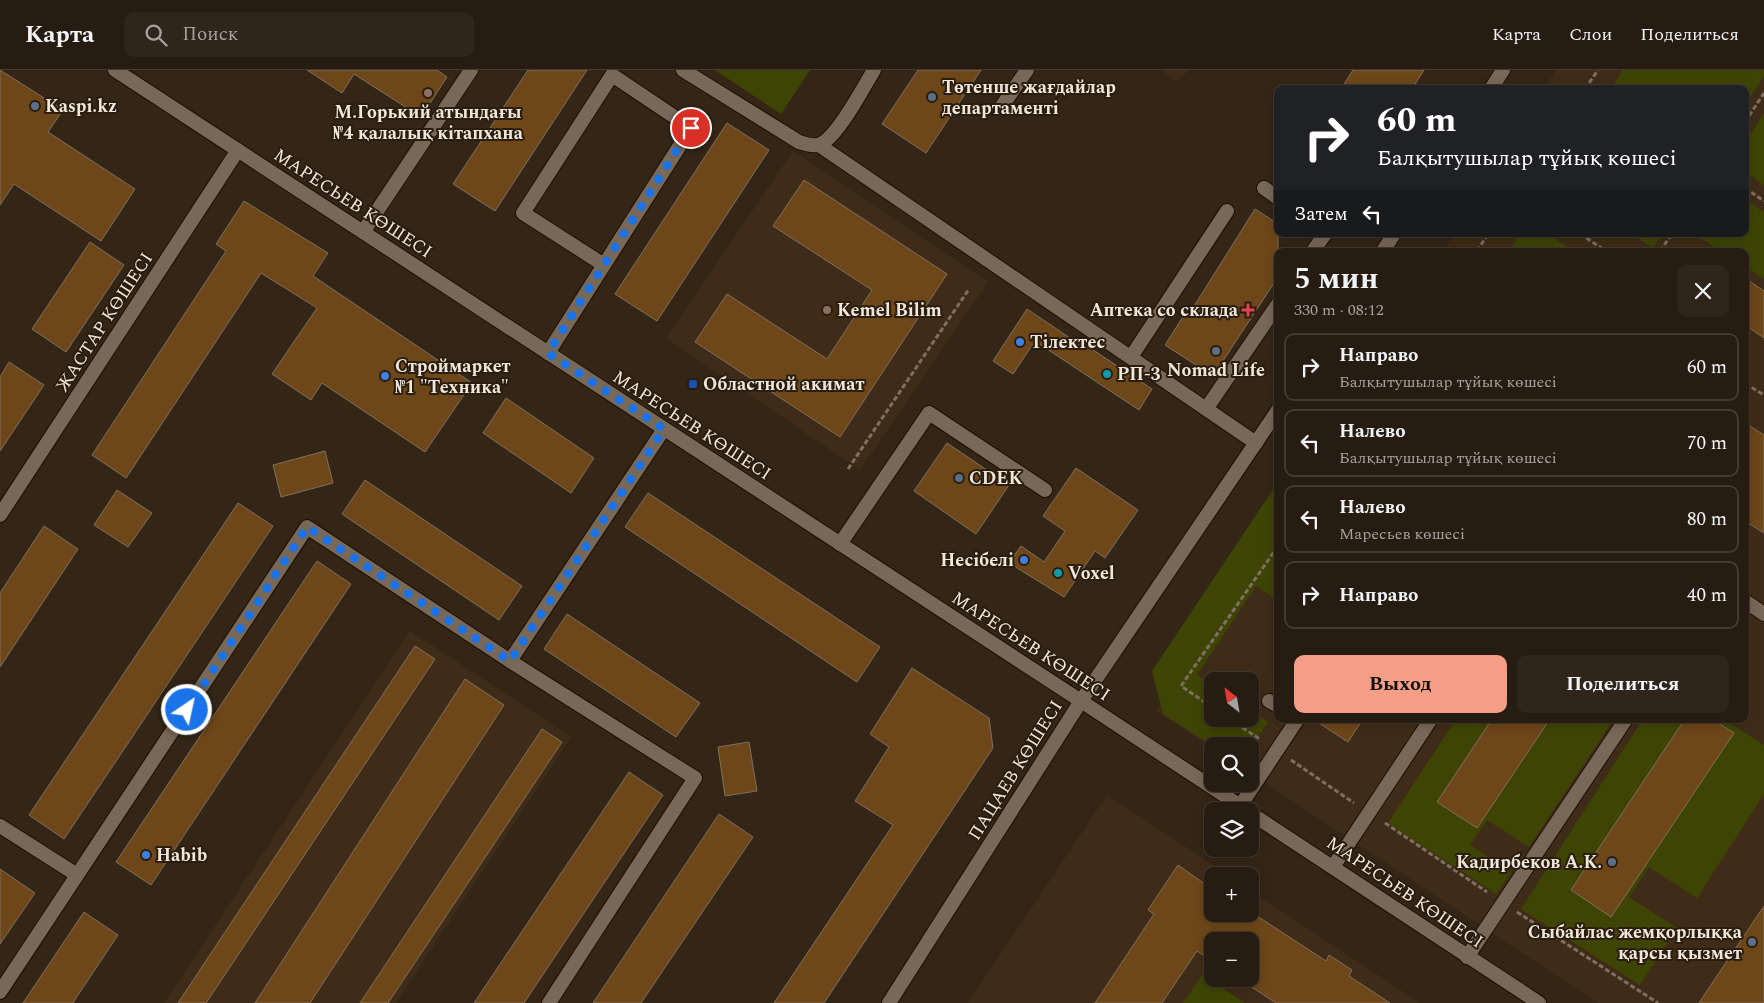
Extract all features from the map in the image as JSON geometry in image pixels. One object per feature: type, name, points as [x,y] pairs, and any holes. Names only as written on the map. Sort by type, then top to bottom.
[{"type":"street","name":"МАРЕСЬЕВ КӨШЕСІ","points":[[116,70],[1234,802]]},
{"type":"street","points":[[683,70],[799,142],[819,145],[1256,443]]},
{"type":"street","points":[[819,145],[831,136],[874,70]]},
{"type":"street","points":[[1002,106],[1027,70]]},
{"type":"street","points":[[1493,85],[1503,70]]},
{"type":"street","points":[[363,232],[467,72]]},
{"type":"street","points":[[548,353],[604,265],[691,128],[612,76],[523,213],[604,265]]},
{"type":"street","name":"ЖАСТАР КӨШЕСІ","points":[[0,515],[238,150]]},
{"type":"street","points":[[1264,188],[1274,195]]},
{"type":"street","points":[[1131,357],[1227,211]]},
{"type":"street","points":[[1315,248],[1323,237]]},
{"type":"street","points":[[1385,248],[1392,237]]},
{"type":"street","points":[[1206,409],[1274,310]]},
{"type":"street","points":[[840,544],[930,413],[1045,490]]},
{"type":"street","name":"ПАЦАЕВ КӨШЕСІ","points":[[889,1003],[1081,701],[1274,416]]},
{"type":"street","points":[[510,661],[664,429]]},
{"type":"street","points":[[0,992],[307,527],[510,661],[695,778],[549,1003]]},
{"type":"street","points":[[1749,604],[1764,614]]},
{"type":"street","points":[[1250,802],[1277,751],[1295,723]]},
{"type":"street","points":[[1333,867],[1428,723]]},
{"type":"street","points":[[1468,957],[1623,723]]},
{"type":"street","name":"МАРЕСЬЕВ КӨШЕСІ","points":[[1259,819],[1539,1003]]},
{"type":"street","points":[[0,826],[77,875]]},
{"type":"path","points":[[1587,85],[1598,70]]},
{"type":"path","points":[[1749,116],[1764,93]]},
{"type":"path","points":[[1749,191],[1764,201]]},
{"type":"path","points":[[1479,248],[1486,237]]},
{"type":"path","points":[[1585,237],[1601,248]]},
{"type":"path","points":[[1662,248],[1670,237]]},
{"type":"path","points":[[848,469],[970,289]]},
{"type":"path","points":[[1749,386],[1764,395]]},
{"type":"path","points":[[1204,702],[1181,686],[1274,552]]},
{"type":"path","points":[[1243,728],[1503,903],[1658,1003]]},
{"type":"shaded area","points":[[1161,70],[1190,70],[1175,81]]},
{"type":"shaded area","points":[[1556,70],[1764,70],[1764,1003],[1598,1003],[1259,779],[1259,737],[1204,737],[1204,743],[1156,711],[1274,522],[1274,723],[1749,723],[1749,248],[1445,248],[1452,237],[1749,237],[1749,85],[1547,85]]},
{"type":"shaded area","name":"Kemel Bilim","points":[[793,151],[988,282],[860,470],[666,338]]},
{"type":"shaded area","points":[[410,631],[571,737],[396,1003],[164,1003]]},
{"type":"shaded area","points":[[1107,795],[1216,867],[1204,867],[1204,922],[1259,922],[1259,896],[1420,1003],[968,1003]]},
{"type":"green space","points":[[715,70],[810,70],[781,114]]},
{"type":"green space","points":[[1623,70],[1764,70],[1764,76],[1749,99],[1749,85],[1613,85]]},
{"type":"green space","points":[[1764,113],[1764,185],[1749,175],[1749,137]]},
{"type":"green space","points":[[1749,202],[1764,212],[1764,279],[1749,270],[1749,248],[1716,248],[1699,237],[1749,237]]},
{"type":"green space","points":[[1518,237],[1552,237],[1569,248],[1511,248]]},
{"type":"green space","points":[[1636,237],[1660,237],[1653,248]]},
{"type":"green space","points":[[1274,488],[1274,598],[1256,586],[1197,675],[1204,680],[1204,728],[1259,728],[1259,716],[1268,722],[1258,737],[1204,737],[1204,740],[1163,714],[1152,671]]},
{"type":"green space","points":[[1453,723],[1611,723],[1529,847],[1487,820],[1470,845],[1511,872],[1496,894],[1388,823]]},
{"type":"green space","points":[[1640,723],[1730,723],[1764,745],[1764,794],[1697,898],[1649,867],[1629,897],[1677,928],[1640,985],[1521,909]]},
{"type":"green space","points":[[1202,975],[1204,976],[1204,987],[1220,987],[1245,1003],[1183,1003]]},
{"type":"building","points":[[0,70],[63,110],[48,132],[135,189],[101,241],[14,184],[0,205]]},
{"type":"building","points":[[307,70],[437,70],[447,77],[421,117],[354,74],[342,93]]},
{"type":"building","points":[[528,70],[587,70],[495,211],[453,184]]},
{"type":"building","name":"Төтенше жағдайлар департаменті","points":[[918,70],[981,70],[926,153],[882,124]]},
{"type":"building","points":[[1353,70],[1424,70],[1415,85],[1344,85]]},
{"type":"building","points":[[727,123],[769,150],[657,321],[615,294]]},
{"type":"building","points":[[804,180],[947,274],[840,437],[695,342],[727,294],[827,359],[872,290],[773,226]]},
{"type":"building","points":[[244,201],[328,253],[313,276],[472,383],[425,452],[322,383],[311,400],[272,374],[317,308],[261,273],[126,478],[92,455],[226,251],[216,244]]},
{"type":"building","points":[[1255,209],[1274,221],[1274,237],[1278,237],[1278,248],[1274,248],[1274,283],[1213,376],[1165,345],[1188,309],[1191,311]]},
{"type":"building","points":[[90,242],[124,265],[66,352],[32,329]]},
{"type":"building","points":[[1749,281],[1764,291],[1764,338],[1749,328]]},
{"type":"building","points":[[1027,309],[1152,389],[1139,410],[1035,341],[1013,374],[993,361]]},
{"type":"building","points":[[9,362],[44,385],[0,451],[0,377]]},
{"type":"building","points":[[506,398],[594,458],[571,493],[483,433]]},
{"type":"building","points":[[1749,426],[1764,435],[1764,533],[1749,524]]},
{"type":"building","points":[[947,443],[1009,485],[976,534],[914,491]]},
{"type":"building","points":[[325,451],[333,483],[281,497],[273,465]]},
{"type":"building","points":[[1076,468],[1138,510],[1105,558],[1095,551],[1064,597],[1009,563],[1021,546],[1044,562],[1065,531],[1043,516]]},
{"type":"building","points":[[365,480],[522,586],[499,620],[342,514]]},
{"type":"building","points":[[117,490],[152,513],[128,547],[94,525]]},
{"type":"building","points":[[648,493],[880,647],[857,682],[625,527]]},
{"type":"building","points":[[238,503],[273,526],[64,839],[29,815]]},
{"type":"building","points":[[44,526],[78,549],[0,667],[0,593]]},
{"type":"building","points":[[317,561],[351,584],[151,885],[116,862]]},
{"type":"building","points":[[567,614],[700,703],[676,737],[544,649]]},
{"type":"building","points":[[415,646],[435,659],[206,1003],[178,1003]]},
{"type":"building","points":[[912,668],[989,718],[993,748],[824,1003],[774,1003],[893,825],[855,801],[889,747],[870,734]]},
{"type":"building","points":[[465,679],[504,705],[310,1003],[255,1003]]},
{"type":"building","points":[[1319,723],[1360,723],[1348,742]]},
{"type":"building","points":[[1489,723],[1547,723],[1477,828],[1437,802]]},
{"type":"building","points":[[1682,723],[1718,723],[1734,733],[1611,917],[1571,890]]},
{"type":"building","points":[[542,729],[562,742],[388,1003],[360,1003]]},
{"type":"building","points":[[749,742],[757,791],[725,796],[718,747]]},
{"type":"building","points":[[629,772],[663,795],[524,1003],[474,1003]]},
{"type":"building","points":[[719,814],[753,837],[641,1003],[593,1003]]},
{"type":"building","points":[[1178,865],[1204,883],[1204,922],[1259,922],[1259,917],[1326,961],[1329,955],[1352,970],[1349,976],[1390,1003],[1276,1003],[1252,987],[1259,987],[1259,932],[1204,932],[1204,956],[1197,951],[1162,1003],[1095,1003],[1154,914],[1148,910]]},
{"type":"building","points":[[0,869],[35,893],[0,944]]},
{"type":"building","name":"Сыбайлас жемқорлыққа қарсы қызмет","points":[[1764,906],[1764,1003],[1699,1003],[1715,979]]},
{"type":"building","points":[[84,912],[118,935],[73,1003],[23,1003]]},
{"type":"place","name":"М.Горький атындағы №4 қалалық кітапхана","points":[[428,93]]},
{"type":"place","name":"Төтенше жағдайлар департаменті","points":[[932,97]]},
{"type":"place","name":"Kaspi.kz","points":[[35,106]]},
{"type":"place","name":"Kemel Bilim","points":[[827,310]]},
{"type":"place","name":"Аптека со склада","points":[[1248,310]]},
{"type":"place","name":"Тілектес","points":[[1020,342]]},
{"type":"place","name":"Nomad Life","points":[[1216,351]]},
{"type":"place","name":"РП-3","points":[[1107,374]]},
{"type":"place","name":"Строймаркет №1 \"Техника\"","points":[[385,376]]},
{"type":"place","name":"Областной акимат","points":[[693,384]]},
{"type":"place","name":"CDEK","points":[[959,478]]},
{"type":"place","name":"Несібелі","points":[[1024,560]]},
{"type":"place","name":"Voxel","points":[[1058,573]]},
{"type":"place","name":"Habib","points":[[146,855]]},
{"type":"place","name":"Кадирбеков А.К.","points":[[1612,862]]},
{"type":"place","name":"Сыбайлас жемқорлыққа қарсы қызмет","points":[[1752,942]]},
{"type":"route","points":[[187,710],[307,527],[510,661],[664,429],[548,353],[691,128]]}]
